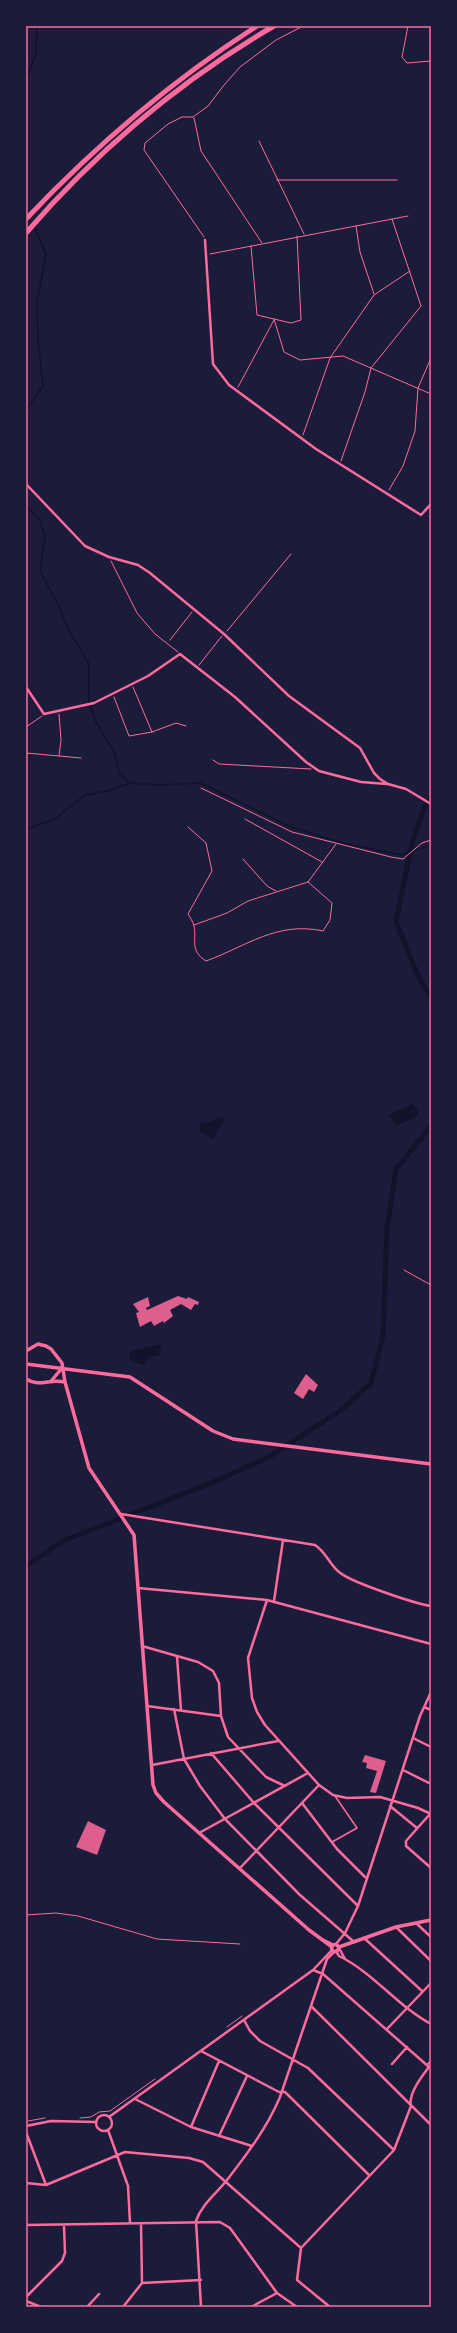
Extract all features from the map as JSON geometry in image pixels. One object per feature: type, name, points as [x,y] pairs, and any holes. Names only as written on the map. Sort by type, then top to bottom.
[{"type":"highway","points":[[26,219],[77,166],[149,102],[205,59],[257,26]]},
{"type":"highway","points":[[26,233],[78,177],[125,134],[208,69],[274,26]]},
{"type":"street","points":[[205,240],[214,364],[229,385],[302,438],[387,494],[421,514],[431,504]]},
{"type":"street","points":[[26,484],[85,546],[109,557],[138,565],[194,609],[224,634],[289,696],[360,748],[374,773],[388,784]]},
{"type":"street","points":[[26,687],[44,714],[59,711],[94,703],[114,694],[132,685],[180,654],[317,770],[361,782],[388,784],[406,789],[431,804]]},
{"type":"street","points":[[26,1350],[38,1344],[46,1346],[58,1356],[62,1364],[65,1382],[89,1468],[134,1535],[152,1765],[156,1793],[199,1833],[320,1938],[335,1948],[339,1956],[385,1987],[406,2007],[431,2024]]},
{"type":"street","points":[[26,1364],[130,1377],[223,1436],[270,1445],[431,1464]]},
{"type":"street","points":[[52,1380],[62,1368]]},
{"type":"street","points":[[26,1379],[36,1384],[52,1380],[65,1382]]},
{"type":"street","points":[[121,1514],[314,1545],[322,1550],[339,1573],[386,1593],[431,1606]]},
{"type":"street","points":[[274,1602],[283,1540]]},
{"type":"street","points":[[138,1588],[267,1600],[431,1644]]},
{"type":"street","points":[[267,1600],[248,1658],[252,1698],[257,1712],[278,1741],[319,1785],[334,1795],[347,1798],[380,1797],[430,1814],[406,1841],[406,1846],[431,1868]]},
{"type":"street","points":[[142,1646],[198,1662],[213,1670],[218,1683],[221,1716],[228,1737],[266,1777],[285,1786]]},
{"type":"street","points":[[177,1657],[181,1710]]},
{"type":"street","points":[[201,2307],[201,2280],[196,2221],[200,2210],[226,2181],[271,2118],[282,2092],[312,2007],[327,1959],[345,1933],[358,1906],[365,1877],[424,1707],[431,1693]]},
{"type":"street","points":[[147,1706],[221,1716]]},
{"type":"street","points":[[424,1707],[431,1710]]},
{"type":"street","points":[[174,1709],[184,1759],[200,1786],[225,1819],[300,1895],[345,1933],[351,1942]]},
{"type":"street","points":[[413,1738],[431,1747]]},
{"type":"street","points":[[152,1765],[278,1741]]},
{"type":"street","points":[[211,1753],[254,1803],[358,1906]]},
{"type":"street","points":[[403,1770],[431,1784]]},
{"type":"street","points":[[199,1833],[308,1773]]},
{"type":"street","points":[[240,1868],[319,1785]]},
{"type":"street","points":[[302,1803],[332,1842],[365,1877]]},
{"type":"street","points":[[390,1806],[417,1828]]},
{"type":"street","points":[[96,2122],[100,2115],[109,2117],[135,2099],[313,1970],[335,1948],[396,1927],[431,1920]]},
{"type":"street","points":[[416,1923],[431,1938]]},
{"type":"street","points":[[396,1927],[431,1961]]},
{"type":"street","points":[[364,1937],[422,1991]]},
{"type":"street","points":[[313,1970],[323,1974],[429,2066]]},
{"type":"street","points":[[387,2029],[406,2007],[431,1983]]},
{"type":"street","points":[[312,2007],[431,2125]]},
{"type":"street","points":[[244,2020],[250,2031],[260,2041],[308,2068],[393,2151]]},
{"type":"street","points":[[392,2064],[407,2047]]},
{"type":"street","points":[[201,2051],[288,2096],[369,2175]]},
{"type":"street","points":[[191,2127],[219,2061]]},
{"type":"street","points":[[330,2307],[297,2280],[301,2248],[393,2151],[411,2106],[410,2102],[416,2085],[431,2061]]},
{"type":"street","points":[[219,2136],[247,2076]]},
{"type":"street","points":[[135,2099],[191,2127],[252,2146]]},
{"type":"street","points":[[108,2130],[112,2124],[109,2117]]},
{"type":"street","points":[[26,2126],[51,2121],[96,2122]]},
{"type":"street","points":[[96,2122],[99,2130],[108,2130]]},
{"type":"street","points":[[108,2130],[128,2186],[130,2223]]},
{"type":"street","points":[[26,2132],[46,2185]]},
{"type":"street","points":[[26,2183],[46,2185],[112,2158],[117,2153],[125,2152],[189,2158],[203,2162],[301,2248]]},
{"type":"street","points":[[26,2225],[64,2226],[196,2221],[220,2222],[230,2228],[277,2293],[297,2307]]},
{"type":"street","points":[[123,2307],[142,2283],[141,2223]]},
{"type":"street","points":[[26,2298],[62,2261],[65,2253],[64,2226]]},
{"type":"street","points":[[142,2283],[201,2280]]},
{"type":"street","points":[[251,2307],[277,2293]]},
{"type":"street","points":[[87,2307],[99,2294]]},
{"type":"street","points":[[26,2301],[42,2307]]},
{"type":"lane","points":[[332,1842],[357,1828],[334,1795]]},
{"type":"path","points":[[205,240],[144,150],[145,143],[168,124],[182,117],[194,117],[208,106],[240,67],[276,40],[303,26]]},
{"type":"path","points":[[408,26],[402,57],[407,63],[431,61]]},
{"type":"path","points":[[194,117],[201,151],[262,243]]},
{"type":"path","points":[[259,141],[304,235]]},
{"type":"path","points":[[277,180],[397,180]]},
{"type":"path","points":[[206,254],[408,216]]},
{"type":"path","points":[[340,464],[365,392],[371,368],[421,306],[392,219]]},
{"type":"path","points":[[356,225],[360,252],[374,294]]},
{"type":"path","points":[[250,246],[257,315],[291,323],[301,320],[297,236]]},
{"type":"path","points":[[302,438],[330,358],[374,294],[410,271]]},
{"type":"path","points":[[274,319],[284,352],[300,360],[343,356],[431,394]]},
{"type":"path","points":[[236,390],[274,319]]},
{"type":"path","points":[[387,494],[403,466],[415,431],[418,388],[431,358]]},
{"type":"path","points":[[197,667],[291,554]]},
{"type":"path","points":[[109,557],[137,614],[155,634],[180,654]]},
{"type":"path","points":[[170,640],[194,609]]},
{"type":"path","points":[[132,685],[152,732]]},
{"type":"path","points":[[114,694],[129,736],[152,732],[176,723],[186,726]]},
{"type":"path","points":[[59,711],[61,740],[59,756]]},
{"type":"path","points":[[26,727],[44,714]]},
{"type":"path","points":[[26,753],[81,758]]},
{"type":"path","points":[[213,760],[219,764],[317,770]]},
{"type":"path","points":[[201,788],[292,832],[403,859],[422,843],[431,840]]},
{"type":"path","points":[[245,819],[323,862]]},
{"type":"path","points":[[188,827],[206,843],[212,871],[188,914],[194,925],[193,942],[202,959],[206,961],[285,929],[309,927],[323,931],[330,920],[332,903],[308,882]]},
{"type":"path","points":[[194,925],[227,913],[248,901],[308,882],[336,843]]},
{"type":"path","points":[[244,859],[267,886],[277,891]]},
{"type":"path","points":[[404,1270],[431,1285]]},
{"type":"path","points":[[26,1915],[56,1913],[78,1916],[157,1939],[240,1944]]},
{"type":"path","points":[[226,2028],[247,2013]]},
{"type":"path","points":[[87,2118],[101,2111],[112,2110],[158,2077]]},
{"type":"shaded area","points":[[412,1104],[419,1111],[417,1116],[399,1125],[395,1124],[389,1115]]},
{"type":"shaded area","points":[[220,1117],[225,1118],[213,1139],[199,1131],[201,1123],[210,1122]]},
{"type":"shaded area","points":[[161,1344],[159,1355],[150,1357],[143,1365],[129,1360],[131,1351]]},
{"type":"building","points":[[178,1296],[187,1299],[188,1297],[199,1302],[198,1305],[195,1304],[191,1310],[181,1304],[170,1310],[173,1316],[164,1323],[163,1321],[154,1326],[151,1321],[140,1327],[136,1313],[139,1312],[133,1304],[148,1297],[150,1306],[146,1308],[147,1310]]},
{"type":"building","points":[[306,1374],[318,1385],[314,1392],[309,1389],[303,1399],[294,1393]]},
{"type":"building","points":[[365,1755],[386,1761],[376,1793],[370,1792],[377,1771],[366,1768],[367,1763],[362,1762]]},
{"type":"building","points":[[88,1821],[106,1830],[97,1855],[76,1847]]},
{"type":"waterway","points":[[26,81],[36,53],[37,26]]},
{"type":"waterway","points":[[26,208],[28,214]]},
{"type":"waterway","points":[[26,410],[43,386],[38,339],[37,302],[46,255],[34,226]]},
{"type":"waterway","points":[[26,506],[39,518],[45,537],[40,571],[58,605],[68,629],[89,664],[89,701],[95,720],[115,754],[119,773],[130,783],[159,785],[200,783],[291,827],[342,843],[401,855],[431,845]]},
{"type":"waterway","points":[[26,829],[53,820],[85,795],[107,791],[130,783]]},
{"type":"waterway","points":[[431,798],[424,808],[412,843],[396,922],[418,976],[431,997]]},
{"type":"waterway","points":[[26,1566],[63,1541],[211,1483],[271,1456],[344,1408],[371,1383],[383,1336],[387,1229],[396,1169],[431,1126]]}]
